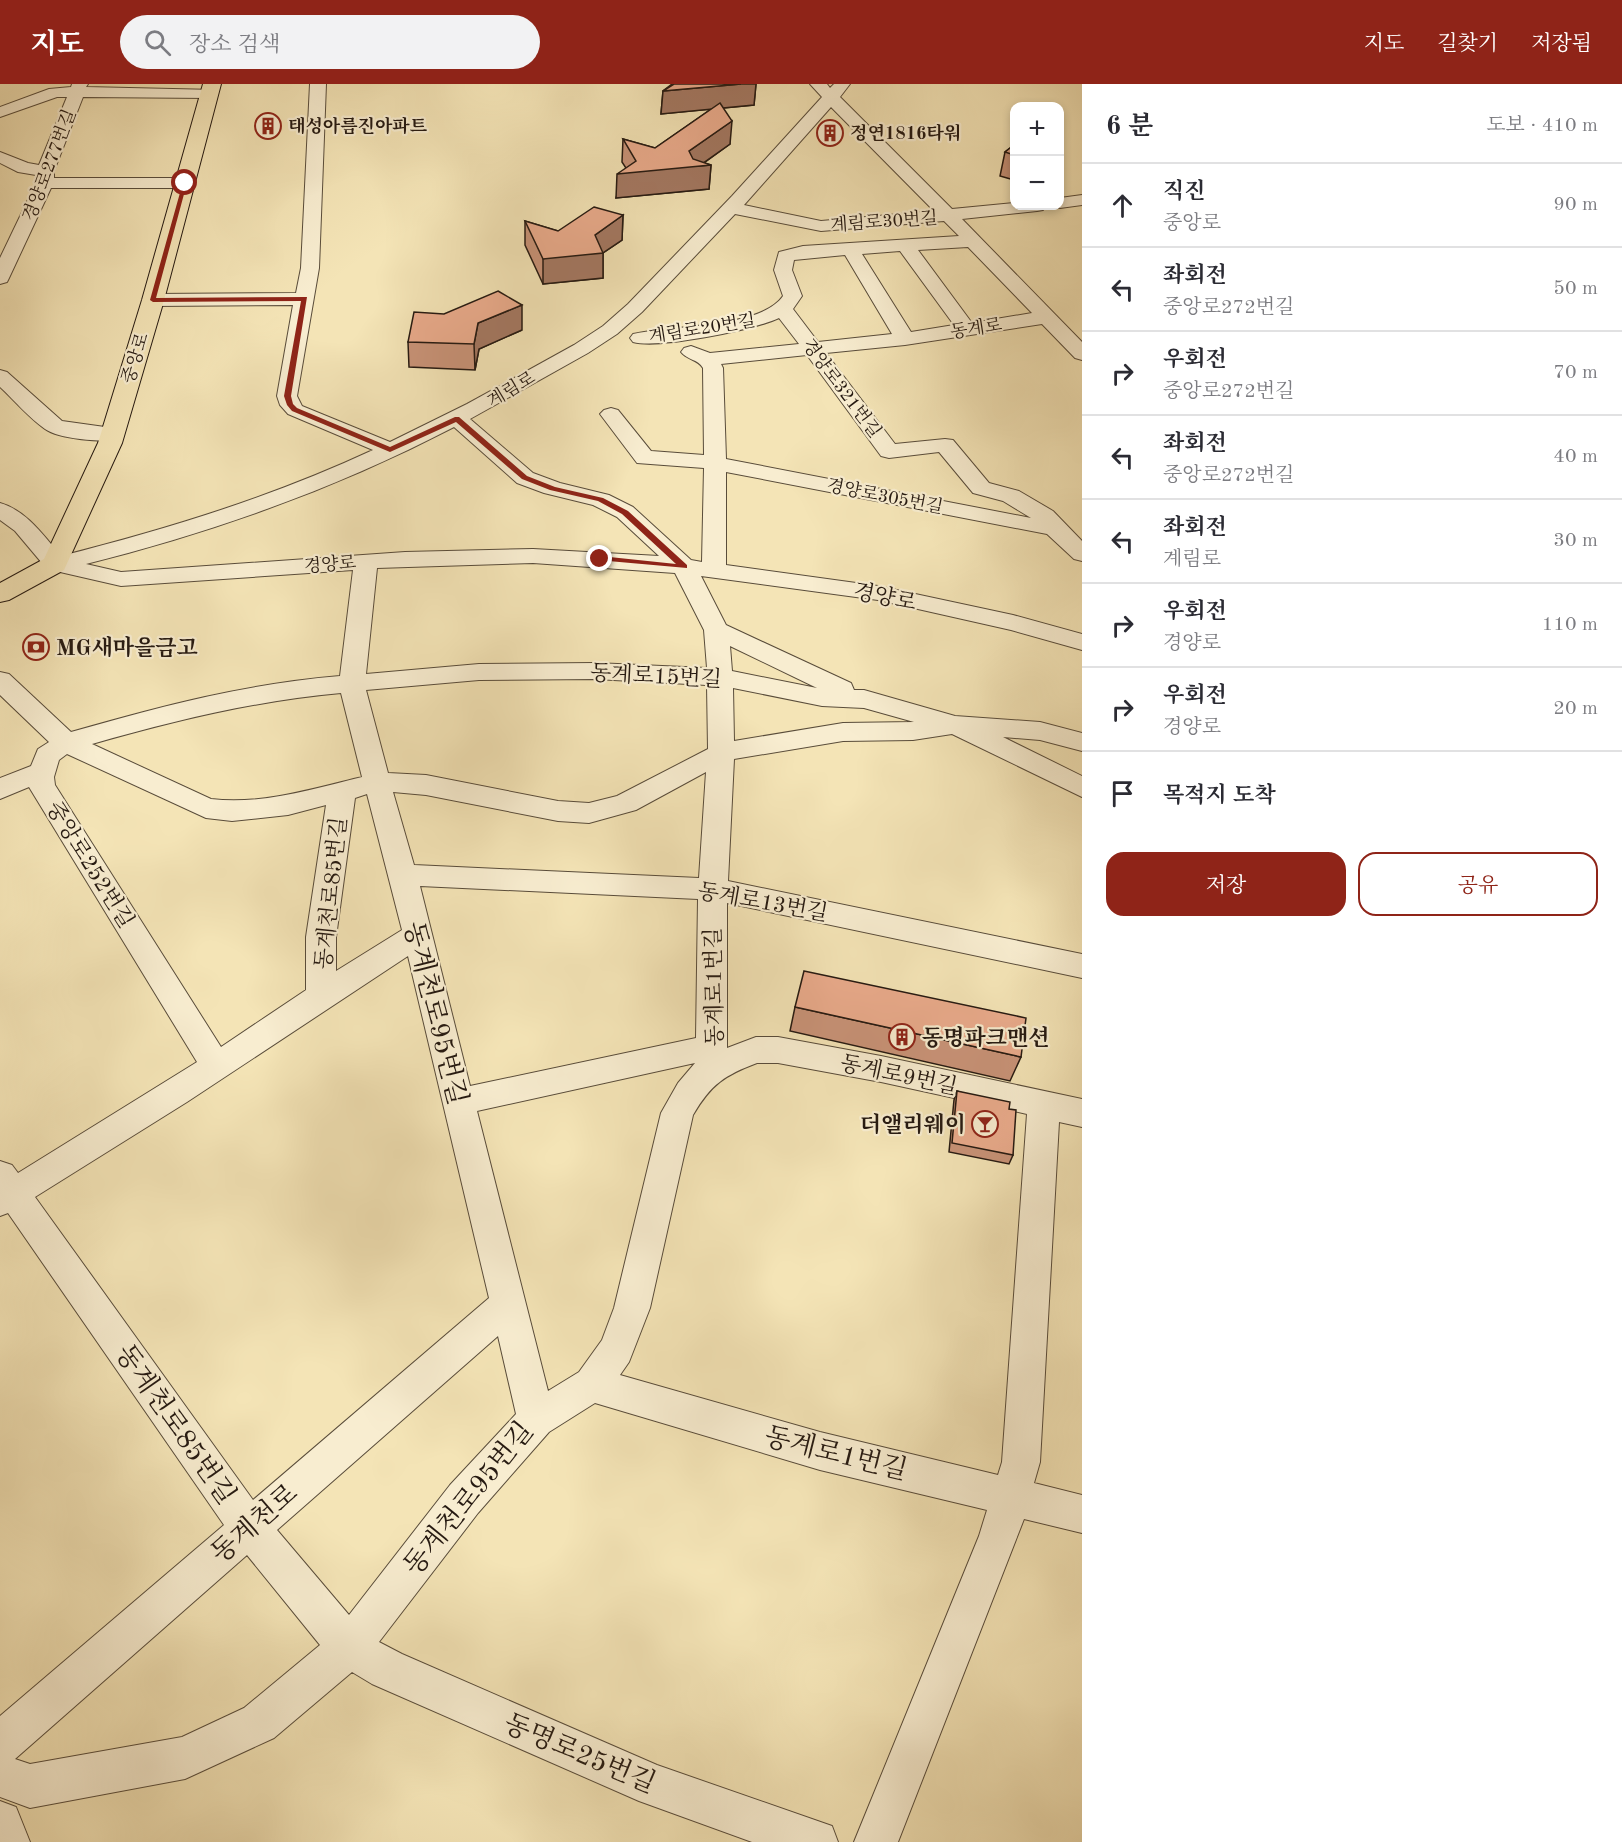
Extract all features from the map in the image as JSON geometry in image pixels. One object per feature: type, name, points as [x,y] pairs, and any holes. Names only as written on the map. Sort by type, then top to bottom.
[{"type":"main road","name":"중앙로","points":[[55,564],[112,434],[153,300],[211,88]]},
{"type":"main road","points":[[0,594],[55,564]]},
{"type":"street","points":[[318,84],[310,268],[287,396],[290,405],[295,410],[390,450]]},
{"type":"street","points":[[0,112],[55,92],[79,88],[211,88]]},
{"type":"street","name":"경양로277번길","points":[[0,278],[45,177],[79,88]]},
{"type":"street","name":"계림로","points":[[55,564],[129,547],[274,499],[457,419],[610,330],[734,208],[830,88]]},
{"type":"street","name":"동계로","points":[[830,88],[1082,354]]},
{"type":"street","points":[[0,157],[45,177],[185,183]]},
{"type":"street","points":[[1064,202],[1082,200]]},
{"type":"street","name":"계림로30번길","points":[[734,208],[833,226],[1010,209]]},
{"type":"street","name":"계림로20번길","points":[[640,338],[730,326],[764,318],[783,309],[791,299],[792,291],[783,270],[786,256],[803,252],[973,241]]},
{"type":"street","points":[[905,245],[967,329]]},
{"type":"street","points":[[708,359],[905,339],[850,250]]},
{"type":"street","points":[[153,300],[304,299]]},
{"type":"street","name":"경양로321번길","points":[[783,309],[889,451],[945,445],[981,488],[1011,496],[1045,516],[1054,529],[1082,554]]},
{"type":"street","name":"동계로","points":[[905,339],[1047,317]]},
{"type":"street","points":[[610,330],[699,354],[708,359],[713,368],[716,463],[714,571]]},
{"type":"street","points":[[0,376],[54,426],[72,432],[112,434]]},
{"type":"street","name":"경양로305번길","points":[[611,414],[645,458],[675,458],[716,463],[1054,529]]},
{"type":"street","points":[[457,419],[525,478],[552,488],[601,500],[625,512],[684,567],[716,630],[864,699]]},
{"type":"street","points":[[0,510],[23,526],[55,564]]},
{"type":"street","name":"경양로","points":[[55,564],[121,579],[366,561],[533,556],[619,560],[878,593],[1013,623],[1082,642]]},
{"type":"street","name":"동계천로95번길","points":[[0,1775],[30,1786],[185,1758],[259,1723],[350,1648],[464,1499],[536,1419],[403,875],[356,708],[352,683],[366,561]]},
{"type":"street","name":"동계로1번길","points":[[536,1419],[592,1384],[616,1350],[632,1308],[677,1113],[690,1088],[706,1072],[714,1056],[713,889],[721,753],[720,678],[716,630]]},
{"type":"street","name":"동계로15번길","points":[[66,743],[175,711],[238,697],[352,683],[478,672],[595,671],[720,678],[822,697],[864,699],[955,725],[1082,787]]},
{"type":"street","points":[[0,680],[66,743],[206,808],[232,811],[288,805],[378,782],[426,785],[558,811],[589,813],[626,803],[721,753]]},
{"type":"street","name":"동계로15번길","points":[[721,753],[760,744],[843,732],[913,731],[955,725],[1040,731],[1082,742]]},
{"type":"street","name":"중앙로252번길","points":[[66,743],[47,755],[42,771],[42,786],[216,1066]]},
{"type":"street","points":[[0,789],[42,771]]},
{"type":"street","name":"동계천로85번길","points":[[321,996],[321,937],[342,790]]},
{"type":"street","name":"동계로13번길","points":[[403,875],[713,889],[1082,966]]},
{"type":"street","name":"동계천로85번길","points":[[350,1648],[249,1527],[4,1190],[176,1094],[321,996],[417,936]]},
{"type":"street","name":"동계로9번길","points":[[714,1056],[756,1050],[778,1050],[881,1069],[1082,1113]]},
{"type":"street","points":[[457,1102],[714,1056]]},
{"type":"street","points":[[876,1842],[999,1536],[1021,1462],[1044,1105]]},
{"type":"street","name":"동계천로","points":[[0,1744],[509,1303]]},
{"type":"street","name":"동계로1번길","points":[[592,1384],[820,1451],[1082,1514]]},
{"type":"street","name":"동명로25번길","points":[[350,1648],[387,1669],[654,1786],[816,1842]]},
{"type":"street","points":[[0,1823],[8,1842]]},
{"type":"building","points":[[674,84],[741,84],[663,91]]},
{"type":"building","points":[[720,103],[732,121],[689,151],[693,159],[711,165],[617,174],[636,161],[623,139],[655,148]]},
{"type":"building","points":[[594,207],[623,215],[595,235],[603,253],[543,259],[525,221],[558,231]]},
{"type":"building","points":[[498,291],[522,305],[478,323],[474,344],[408,342],[414,312],[444,314]]},
{"type":"building","points":[[804,971],[1026,1018],[1021,1057],[795,1007]]},
{"type":"building","points":[[957,1091],[1010,1102],[1009,1109],[1016,1110],[1013,1155],[952,1143]]},
{"type":"place","name":"태성아름진아파트","points":[[268,126]]},
{"type":"place","name":"정연1816타워","points":[[830,133]]},
{"type":"place","name":"MG새마을금고","points":[[36,647]]},
{"type":"place","name":"동명파크맨션","points":[[902,1037]]},
{"type":"place","name":"더앨리웨이","points":[[985,1124]]},
{"type":"route","points":[[185,183],[153,300],[304,299],[287,396],[290,405],[295,410],[390,450],[457,419],[525,478],[552,488],[601,500],[625,512],[684,567],[600,559]]}]
